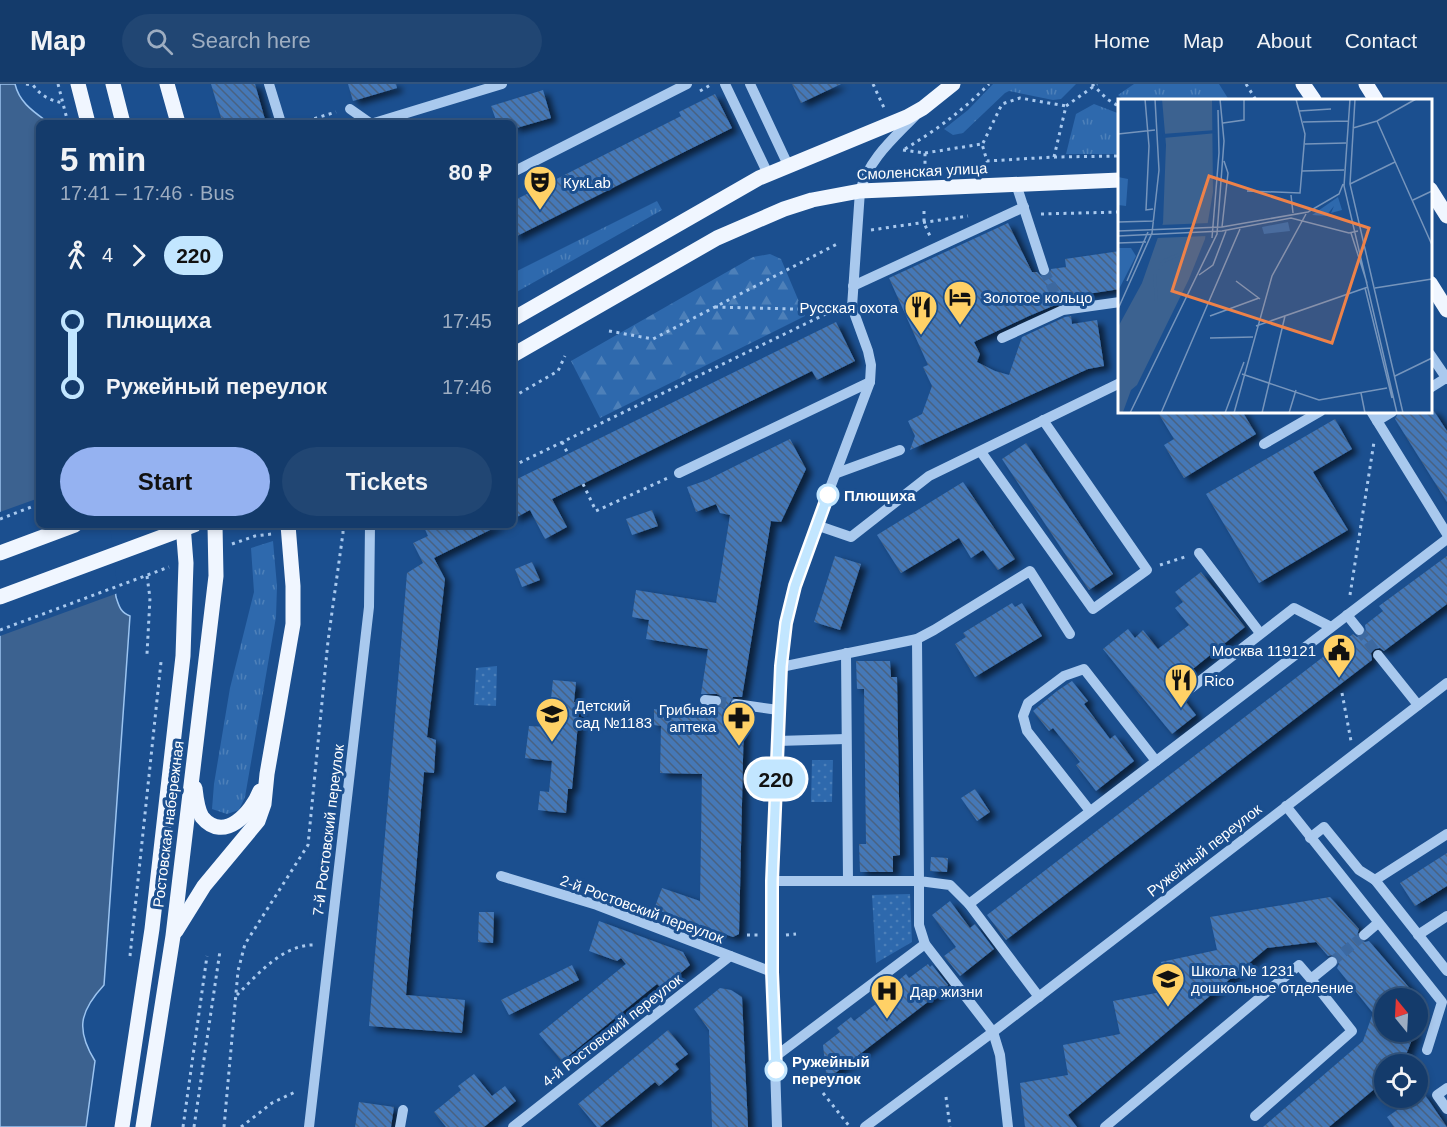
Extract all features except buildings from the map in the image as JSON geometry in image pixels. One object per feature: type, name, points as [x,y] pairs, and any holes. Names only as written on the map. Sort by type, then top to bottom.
[{"type":"main road","points":[[78,84],[87,120]]},
{"type":"main road","points":[[113,84],[122,120]]},
{"type":"main road","points":[[167,84],[177,120]]},
{"type":"main road","points":[[1303,84],[1313,99]]},
{"type":"main road","points":[[1366,84],[1375,99]]},
{"type":"main road","points":[[516,317],[768,174],[899,121],[923,108],[950,86]]},
{"type":"main road","name":"Смоленская улица","points":[[516,353],[717,238],[784,209],[812,200],[860,191],[1118,180]]},
{"type":"main road","points":[[1432,191],[1447,216]]},
{"type":"main road","points":[[1432,285],[1447,310]]},
{"type":"main road","points":[[0,553],[67,528]]},
{"type":"main road","name":"Ростовская набережная","points":[[122,1127],[153,929],[183,657],[186,563],[183,528]]},
{"type":"main road","points":[[0,597],[186,528]]},
{"type":"main road","name":"Ростовская набережная","points":[[143,1127],[173,936],[216,576],[215,528]]},
{"type":"main road","points":[[173,936],[204,885],[258,821],[264,804],[267,774],[293,624],[293,586],[288,528]]},
{"type":"main road","points":[[192,771],[201,816],[211,824],[223,827],[240,822],[256,803],[267,774]]},
{"type":"street","points":[[269,84],[280,120]]},
{"type":"street","points":[[382,120],[502,84]]},
{"type":"street","points":[[516,170],[687,84]]},
{"type":"street","points":[[724,84],[768,174]]},
{"type":"street","points":[[750,84],[788,165]]},
{"type":"street","points":[[777,1127],[772,972],[772,881],[778,710],[786,623],[795,586],[816,525],[870,382],[871,365],[868,351],[852,307],[860,191],[864,175],[874,158],[923,108]]},
{"type":"street","points":[[350,109],[367,120]]},
{"type":"street","points":[[1016,184],[1044,270]]},
{"type":"street","points":[[853,286],[1023,207]]},
{"type":"street","points":[[1002,338],[1061,306],[1118,302]]},
{"type":"street","points":[[1432,356],[1447,379],[1432,387]]},
{"type":"street","points":[[679,472],[870,382]]},
{"type":"street","points":[[816,525],[851,537],[929,476],[1118,384]]},
{"type":"street","points":[[1264,444],[1319,412]]},
{"type":"street","points":[[1372,412],[1447,534]]},
{"type":"street","points":[[1377,421],[1392,412]]},
{"type":"street","points":[[981,452],[1093,609],[1147,570],[1043,420]]},
{"type":"street","points":[[837,473],[900,450]]},
{"type":"street","name":"7-й Ростовский переулок","points":[[309,1127],[369,607],[370,530]]},
{"type":"street","points":[[969,904],[1447,539]]},
{"type":"street","points":[[1199,553],[1260,633]]},
{"type":"street","points":[[781,666],[917,639],[1030,571],[1070,634]]},
{"type":"street","points":[[1191,688],[1294,608],[1331,627]]},
{"type":"street","points":[[1347,615],[1359,630]]},
{"type":"street","points":[[917,639],[920,925],[925,944],[993,1032],[1000,1055],[1008,1127]]},
{"type":"street","points":[[846,653],[848,881]]},
{"type":"street","points":[[1378,655],[1418,705]]},
{"type":"street","points":[[1090,812],[1027,731],[1023,717],[1028,703],[1064,676],[1084,669],[1156,761]]},
{"type":"street","name":"Ружейный переулок","points":[[865,1127],[1039,997],[1447,683]]},
{"type":"street","points":[[705,699],[716,701]]},
{"type":"street","points":[[736,704],[778,710]]},
{"type":"street","points":[[777,741],[846,739]]},
{"type":"street","points":[[1286,806],[1442,1002],[1427,1050]]},
{"type":"street","points":[[1310,837],[1324,827],[1359,870],[1375,880],[1447,971]]},
{"type":"street","points":[[1375,880],[1447,834]]},
{"type":"street","name":"2-й Ростовский переулок","points":[[501,876],[597,905],[772,972]]},
{"type":"street","points":[[772,881],[919,881],[950,885],[969,904],[1039,997]]},
{"type":"street","points":[[1418,935],[1447,916]]},
{"type":"street","points":[[1364,935],[1378,923]]},
{"type":"street","points":[[776,1056],[925,944]]},
{"type":"street","name":"4-й Ростовский переулок","points":[[513,1127],[730,956]]},
{"type":"street","points":[[1311,979],[1332,962]]},
{"type":"street","points":[[1105,1127],[1299,965],[1352,1031],[1255,1116]]},
{"type":"street","points":[[1447,1088],[1437,1095],[1447,1109]]},
{"type":"street","points":[[400,1127],[404,1110]]},
{"type":"path","points":[[26,84],[33,85],[45,98],[63,103]]},
{"type":"path","points":[[58,84],[67,120]]},
{"type":"path","points":[[873,84],[886,112]]},
{"type":"path","points":[[982,144],[925,153],[903,148],[943,126],[989,84]]},
{"type":"path","points":[[1246,84],[1255,99]]},
{"type":"path","points":[[1054,157],[1066,106],[1094,85],[1107,99],[1118,106]]},
{"type":"path","points":[[1066,106],[1020,98],[1002,105],[982,144],[987,161],[1118,156]]},
{"type":"path","points":[[311,120],[350,109]]},
{"type":"path","points":[[924,169],[925,153]]},
{"type":"path","points":[[924,211],[924,223],[936,248]]},
{"type":"path","points":[[609,331],[653,339],[839,243]]},
{"type":"path","points":[[715,307],[834,310]]},
{"type":"path","points":[[516,465],[838,308]]},
{"type":"path","points":[[516,395],[558,371],[565,356]]},
{"type":"path","points":[[1347,615],[1377,421]]},
{"type":"path","points":[[562,442],[568,454]]},
{"type":"path","points":[[583,484],[596,511],[679,472]]},
{"type":"path","points":[[0,519],[36,505]]},
{"type":"path","points":[[224,1127],[238,971],[245,944],[308,845],[328,641],[343,528]]},
{"type":"path","points":[[223,548],[255,536]]},
{"type":"path","points":[[1147,570],[1199,553]]},
{"type":"path","points":[[0,630],[179,564]]},
{"type":"path","points":[[147,576],[150,598],[147,654]]},
{"type":"path","points":[[129,962],[161,662]]},
{"type":"path","points":[[1342,693],[1352,746]]},
{"type":"path","points":[[236,996],[260,971],[281,955],[308,944],[330,945]]},
{"type":"path","points":[[194,1127],[220,951]]},
{"type":"path","points":[[183,1127],[207,956]]},
{"type":"path","points":[[242,1127],[272,1103],[295,1092]]},
{"type":"path","points":[[823,1093],[850,1127]]},
{"type":"path","points":[[946,1097],[950,1127]]},
{"type":"green space","points":[[993,84],[1076,84],[1061,99],[1053,100],[1009,91],[963,133],[953,135],[944,129],[968,110]]},
{"type":"green space","points":[[1134,84],[1219,84],[1228,99],[1123,99],[1118,95]]},
{"type":"green space","points":[[1094,104],[1118,113],[1118,154],[1066,154],[1076,114]]},
{"type":"green space","points":[[657,201],[662,210],[516,292],[516,272]]},
{"type":"green space","points":[[770,254],[781,259],[805,316],[600,418],[571,361],[753,257]]},
{"type":"green space","points":[[273,541],[277,586],[276,617],[245,797],[239,810],[227,814],[212,809],[214,784],[230,688],[254,592],[251,548]]},
{"type":"green space","points":[[497,666],[496,706],[474,705],[476,668]]},
{"type":"green space","points":[[812,760],[833,760],[832,802],[811,802]]},
{"type":"green space","points":[[910,894],[912,942],[876,963],[872,895]]},
{"type":"shaded area","points":[[0,84],[15,84],[30,109],[45,120],[36,120],[36,528],[107,528],[116,597],[122,611],[130,616],[104,985],[89,1004],[83,1021],[85,1040],[95,1061],[86,1127],[0,1127]]},
{"type":"pier","points":[[36,499],[36,528],[110,528],[118,593],[0,636],[0,512]]},
{"type":"tunnel","points":[[1044,270],[1059,302]]},
{"type":"tunnel","points":[[1359,630],[1378,655]]},
{"type":"tunnel","points":[[716,701],[736,704]]},
{"type":"tunnel","points":[[1332,962],[1364,935]]},
{"type":"bus line","name":"220","points":[[776,1070],[772,972],[772,881],[781,666],[786,623],[795,586],[828,495]]},
{"type":"place","name":"КукLab","points":[[540,211]]},
{"type":"place","name":"Золотое кольцо","points":[[960,326]]},
{"type":"place","name":"Русская охота","points":[[921,336]]},
{"type":"place","name":"Плющиха","points":[[828,495]]},
{"type":"place","name":"Москва 119121","points":[[1339,679]]},
{"type":"place","name":"Rico","points":[[1181,709]]},
{"type":"place","name":"Детский сад №1183","points":[[552,743]]},
{"type":"place","name":"Грибная аптека","points":[[739,747]]},
{"type":"place","name":"Школа № 1231 дошкольное отделение","points":[[1168,1008]]},
{"type":"place","name":"Дар жизни","points":[[887,1020]]},
{"type":"place","name":"Ружейный переулок","points":[[776,1070]]}]
